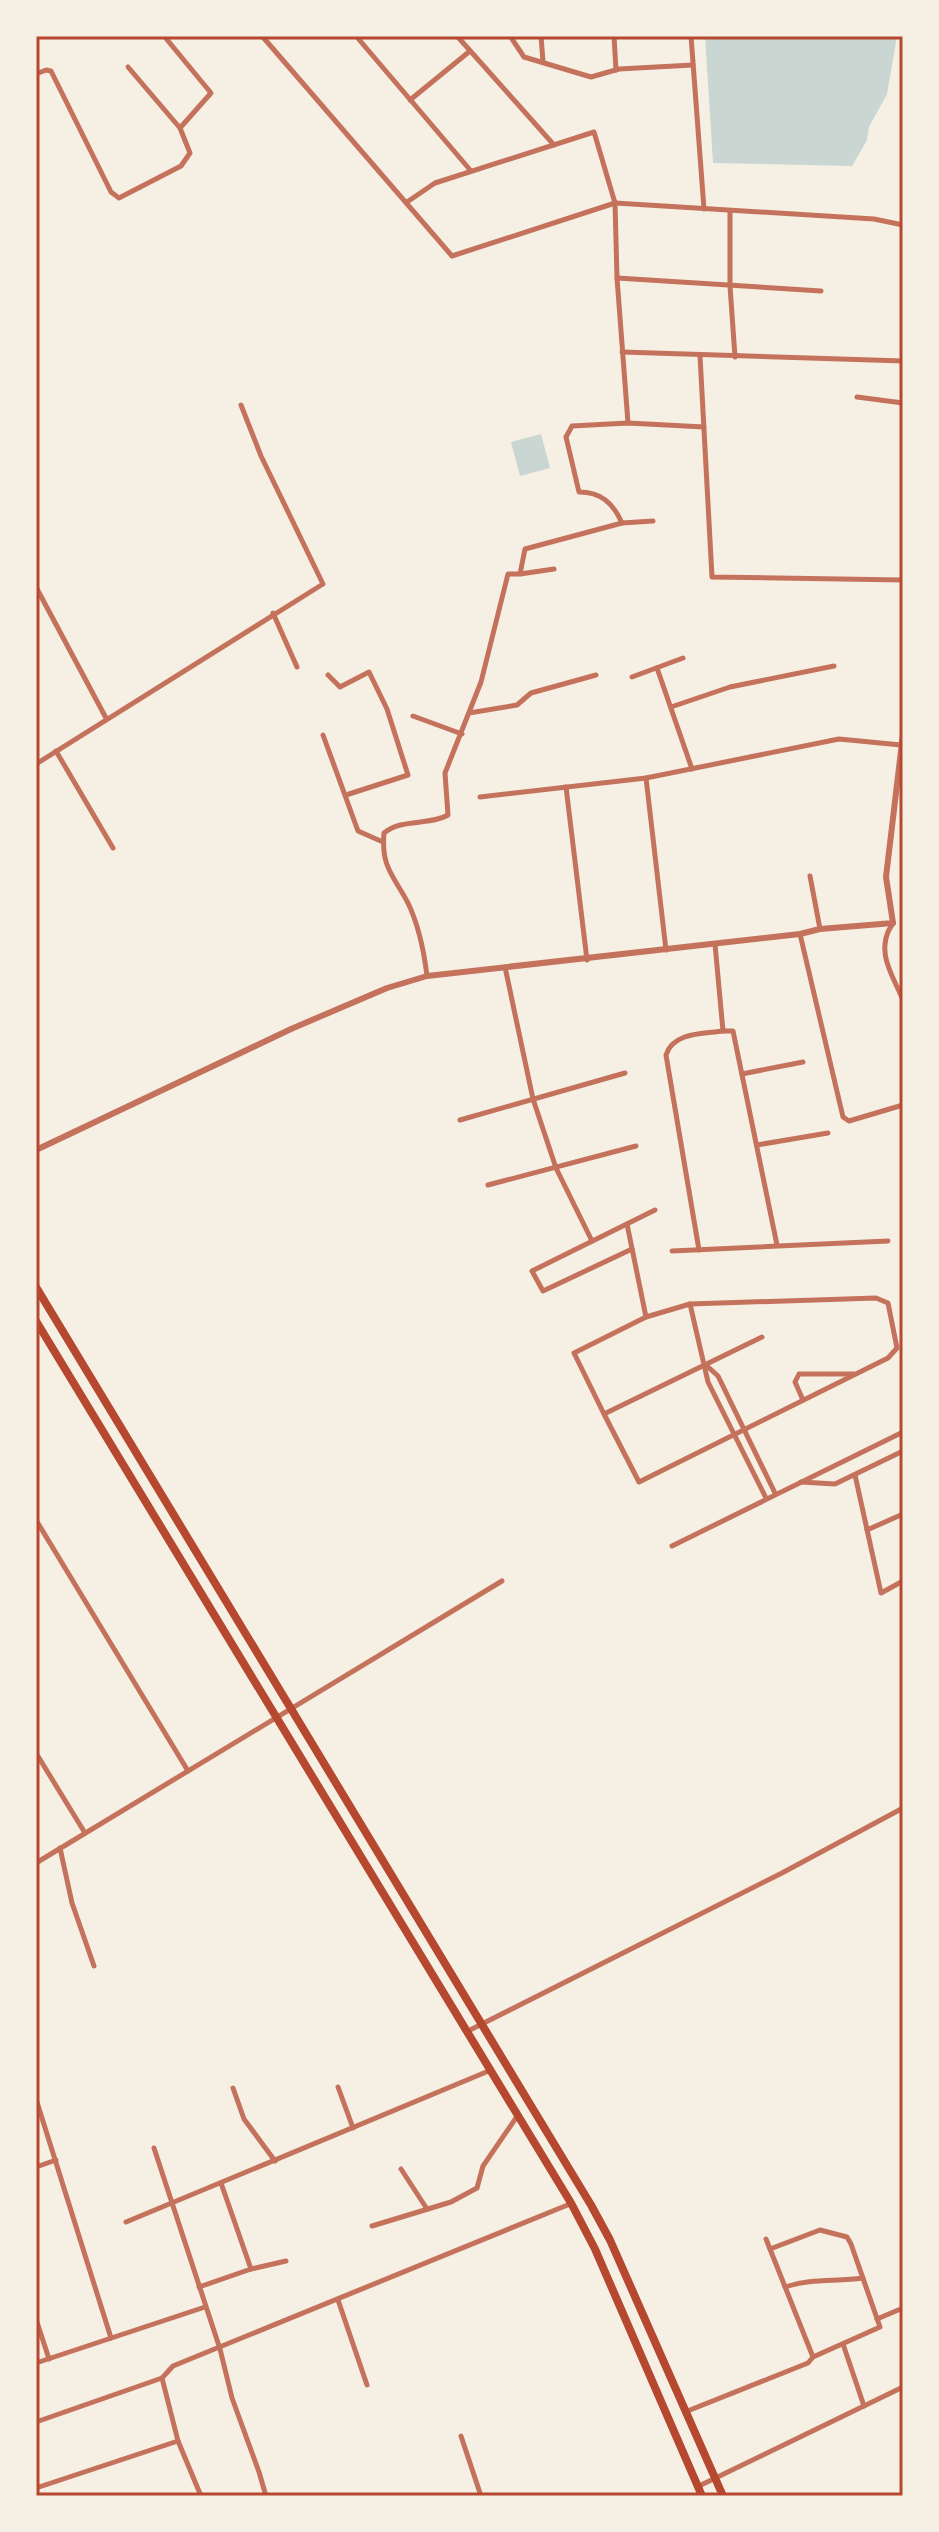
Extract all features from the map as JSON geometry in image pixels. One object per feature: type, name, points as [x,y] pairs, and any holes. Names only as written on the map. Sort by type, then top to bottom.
[{"type":"main road","points":[[36,1287],[591,2205],[610,2240],[723,2496]]},
{"type":"main road","points":[[36,1321],[571,2203],[595,2249],[702,2496]]},
{"type":"main road","points":[[626,2323],[642,2316]]},
{"type":"street","points":[[164,36],[211,91],[180,128]]},
{"type":"street","points":[[262,36],[452,256],[615,203],[874,219],[903,225]]},
{"type":"street","points":[[356,36],[471,171]]},
{"type":"street","points":[[457,36],[554,145]]},
{"type":"street","points":[[510,36],[524,57],[591,77],[616,70],[693,65]]},
{"type":"street","points":[[541,36],[543,62]]},
{"type":"street","points":[[614,36],[616,70]]},
{"type":"street","points":[[691,36],[704,209]]},
{"type":"street","points":[[410,100],[470,51]]},
{"type":"street","points":[[36,74],[51,71],[111,192],[119,198],[181,166],[190,153],[180,128],[128,67]]},
{"type":"street","points":[[407,202],[435,183],[594,132],[615,203],[617,278],[628,423]]},
{"type":"street","points":[[730,211],[730,286],[735,358]]},
{"type":"street","points":[[617,278],[821,291]]},
{"type":"street","points":[[622,352],[903,361]]},
{"type":"street","points":[[700,356],[712,577],[903,580]]},
{"type":"street","points":[[857,397],[903,403]]},
{"type":"street","points":[[36,764],[323,584],[261,456],[241,405]]},
{"type":"street","points":[[622,523],[606,500],[597,494],[579,492],[566,437],[572,426],[628,423],[704,427]]},
{"type":"street","points":[[520,574],[525,549],[622,523],[653,521]]},
{"type":"street","points":[[427,976],[417,926],[408,903],[388,870],[384,833],[388,829],[442,819],[448,815],[445,773],[481,682],[508,574],[554,569]]},
{"type":"street","points":[[36,587],[106,718]]},
{"type":"street","points":[[273,613],[297,667]]},
{"type":"street","points":[[632,677],[683,658]]},
{"type":"street","points":[[671,707],[730,687],[834,666]]},
{"type":"street","points":[[657,668],[692,769]]},
{"type":"street","points":[[328,675],[340,687],[369,672],[387,709],[408,775],[346,795]]},
{"type":"street","points":[[469,713],[517,705],[531,693],[596,675]]},
{"type":"street","points":[[413,716],[462,734]]},
{"type":"street","points":[[903,734],[886,877],[893,923],[884,936],[884,950],[903,1000]]},
{"type":"street","points":[[323,735],[358,831],[383,842]]},
{"type":"street","points":[[480,797],[646,778],[839,739],[901,745]]},
{"type":"street","points":[[56,751],[113,848]]},
{"type":"street","points":[[646,778],[666,950]]},
{"type":"street","points":[[566,787],[587,960]]},
{"type":"street","points":[[810,876],[820,929]]},
{"type":"street","points":[[36,1150],[291,1029],[387,988],[427,976],[893,923]]},
{"type":"street","points":[[800,934],[843,1117],[849,1121],[855,1120],[903,1105]]},
{"type":"street","points":[[715,944],[723,1031]]},
{"type":"street","points":[[505,967],[533,1099],[556,1168],[592,1241]]},
{"type":"street","points":[[699,1250],[666,1055],[676,1039],[723,1031],[733,1031],[777,1245]]},
{"type":"street","points":[[742,1074],[803,1062]]},
{"type":"street","points":[[460,1120],[625,1073]]},
{"type":"street","points":[[757,1145],[828,1133]]},
{"type":"street","points":[[488,1185],[636,1146]]},
{"type":"street","points":[[632,1249],[543,1291],[532,1271],[655,1210]]},
{"type":"street","points":[[627,1224],[646,1317]]},
{"type":"street","points":[[672,1251],[888,1241]]},
{"type":"street","points":[[860,1298],[886,1300],[897,1349],[893,1355],[639,1482],[574,1353],[646,1317],[690,1304],[860,1298]]},
{"type":"street","points":[[690,1304],[708,1382],[766,1498]]},
{"type":"street","points":[[604,1414],[762,1337]]},
{"type":"street","points":[[706,1366],[718,1376],[775,1493]]},
{"type":"street","points":[[803,1400],[795,1382],[799,1374],[855,1374]]},
{"type":"street","points":[[672,1546],[903,1432]]},
{"type":"street","points":[[800,1482],[835,1484],[903,1451]]},
{"type":"street","points":[[855,1475],[881,1593],[903,1581]]},
{"type":"street","points":[[867,1530],[903,1514]]},
{"type":"street","points":[[36,1520],[188,1771]]},
{"type":"street","points":[[36,1863],[502,1581]]},
{"type":"street","points":[[36,1753],[85,1833]]},
{"type":"street","points":[[468,2031],[782,1873],[903,1808]]},
{"type":"street","points":[[60,1848],[72,1903],[94,1966]]},
{"type":"street","points":[[126,2222],[492,2070]]},
{"type":"street","points":[[338,2087],[353,2128]]},
{"type":"street","points":[[233,2088],[244,2119],[275,2161]]},
{"type":"street","points":[[36,2099],[111,2338]]},
{"type":"street","points":[[372,2226],[451,2202],[477,2188],[483,2166],[519,2114]]},
{"type":"street","points":[[154,2148],[266,2496]]},
{"type":"street","points":[[36,2167],[56,2160]]},
{"type":"street","points":[[401,2169],[427,2209]]},
{"type":"street","points":[[221,2183],[251,2269]]},
{"type":"street","points":[[36,2422],[162,2378],[173,2366],[571,2203]]},
{"type":"street","points":[[684,2412],[808,2363],[813,2357],[880,2327],[847,2237],[820,2230],[770,2249]]},
{"type":"street","points":[[766,2239],[813,2357]]},
{"type":"street","points":[[199,2287],[286,2261]]},
{"type":"street","points":[[785,2287],[804,2280],[840,2282],[863,2278]]},
{"type":"street","points":[[338,2300],[367,2385]]},
{"type":"street","points":[[36,2363],[205,2307]]},
{"type":"street","points":[[877,2319],[903,2308]]},
{"type":"street","points":[[36,2319],[49,2359]]},
{"type":"street","points":[[843,2344],[864,2406]]},
{"type":"street","points":[[162,2378],[178,2441],[201,2496]]},
{"type":"street","points":[[698,2486],[903,2387]]},
{"type":"street","points":[[461,2436],[481,2496]]},
{"type":"street","points":[[36,2488],[178,2441]]},
{"type":"shaded area","points":[[705,36],[897,36],[887,94],[852,166],[713,163]]},
{"type":"shaded area","points":[[541,434],[550,468],[520,476],[511,442]]}]
